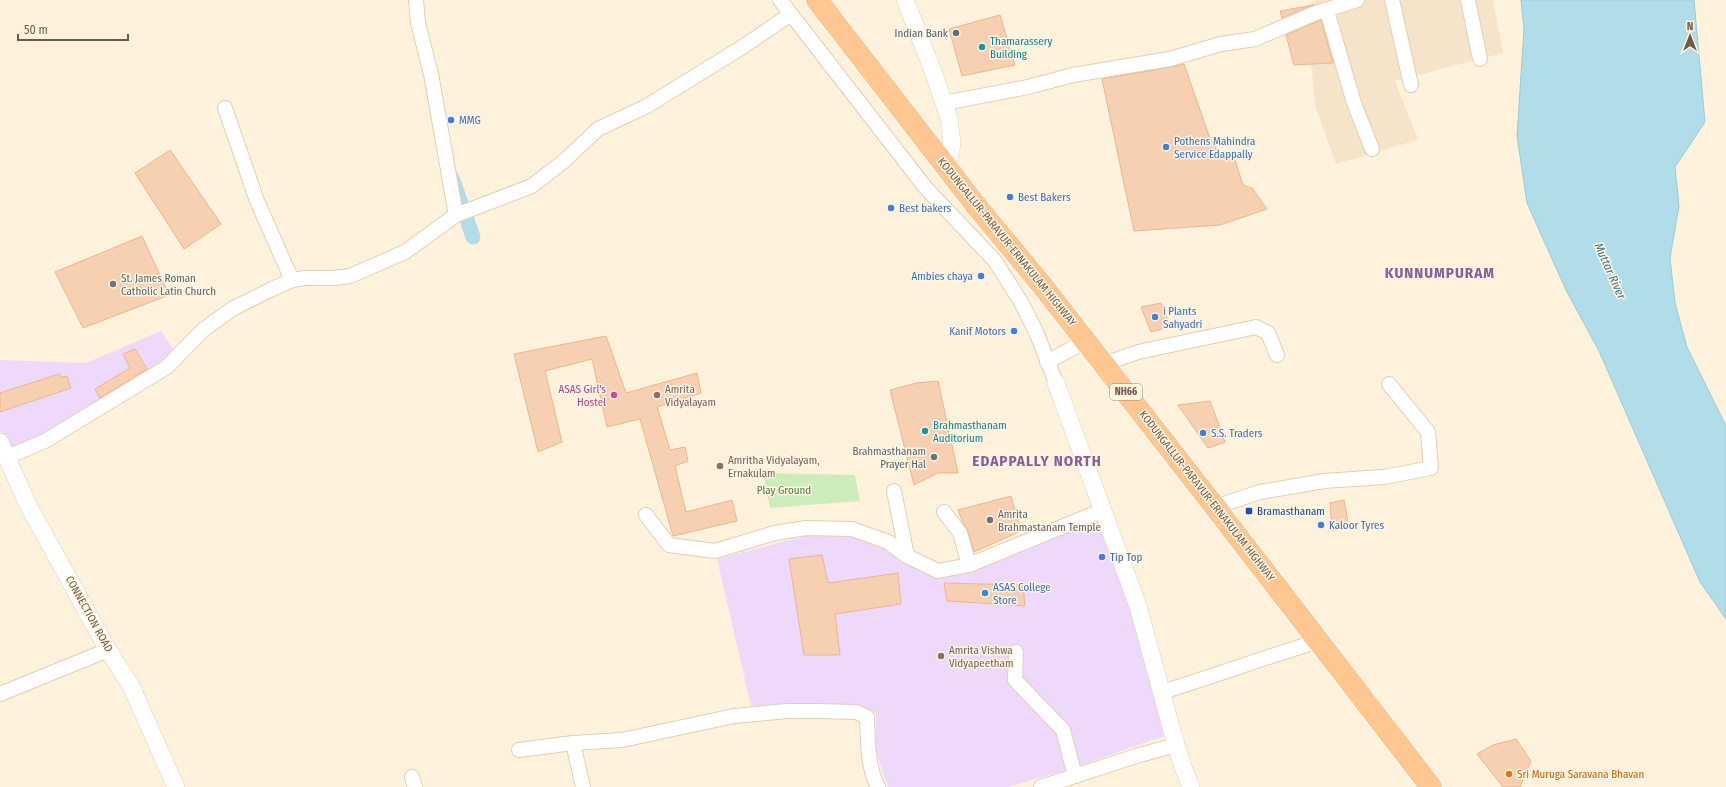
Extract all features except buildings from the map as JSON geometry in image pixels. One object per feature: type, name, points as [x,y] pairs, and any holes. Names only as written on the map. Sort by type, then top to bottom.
[{"type":"highway","name":"KODUNGALLUR-PARAVUR-ERNAKULAM HIGHWAY","points":[[817,0],[947,168],[1104,364],[1431,787]]},
{"type":"street","points":[[416,0],[418,23],[463,213]]},
{"type":"street","points":[[780,0],[924,187],[995,261],[1021,302],[1037,334],[1056,383],[1138,606],[1176,746],[1191,787]]},
{"type":"street","points":[[905,0],[933,71],[949,118],[952,144],[947,168]]},
{"type":"street","points":[[944,103],[1028,88],[1073,75],[1170,59],[1221,44],[1255,39],[1313,14],[1327,11],[1357,0]]},
{"type":"street","points":[[1392,0],[1411,85]]},
{"type":"street","points":[[1468,0],[1480,59]]},
{"type":"street","points":[[1327,11],[1354,103],[1372,149]]},
{"type":"street","points":[[3,450],[45,441],[136,387],[167,367],[203,330],[232,309],[272,289],[292,280],[350,276],[405,252],[463,213],[532,186],[564,161],[598,129],[647,106],[744,46],[791,14]]},
{"type":"street","points":[[225,108],[257,201],[292,280]]},
{"type":"street","points":[[995,261],[1013,251]]},
{"type":"street","points":[[1104,364],[1138,352],[1256,327],[1268,333],[1277,355]]},
{"type":"street","points":[[1047,362],[1086,341]]},
{"type":"street","points":[[1215,507],[1260,492],[1324,481],[1383,477],[1431,468],[1428,432],[1389,384]]},
{"type":"street","name":"CONNECTION ROAD","points":[[3,450],[28,505],[108,650],[131,686],[176,787]]},
{"type":"street","points":[[894,491],[907,556]]},
{"type":"street","points":[[646,515],[669,545],[715,551],[775,533],[806,528],[852,529],[888,542],[907,556],[938,571],[969,565],[1103,510]]},
{"type":"street","points":[[944,512],[960,533],[969,565]]},
{"type":"street","points":[[1162,692],[1229,672],[1279,653],[1319,641]]},
{"type":"street","points":[[0,694],[108,650]]},
{"type":"street","points":[[1016,652],[1015,680],[1063,730],[1075,776]]},
{"type":"street","points":[[519,750],[573,743],[622,740],[734,716],[788,711],[856,712],[866,717],[868,751],[875,781],[878,787]]},
{"type":"street","points":[[573,743],[583,787]]},
{"type":"street","points":[[1041,787],[1136,756],[1176,746]]},
{"type":"shaded area","points":[[1317,0],[1493,0],[1503,53],[1395,81],[1418,140],[1336,164],[1315,105],[1306,5]]},
{"type":"shaded area","points":[[161,331],[174,350],[135,385],[13,449],[0,430],[0,360],[86,363]]},
{"type":"shaded area","name":"Amrita Vishwa Vidyapeetham","points":[[1099,518],[1130,607],[1164,736],[1061,772],[1008,787],[888,787],[876,752],[876,713],[845,705],[751,706],[717,559],[806,536],[850,535],[884,546],[939,576]]},
{"type":"green space","name":"Play Ground","points":[[763,473],[855,475],[860,501],[770,508]]},
{"type":"water","name":"Muttar River","points":[[1521,0],[1694,0],[1705,122],[1675,167],[1679,206],[1670,258],[1675,303],[1687,347],[1726,426],[1726,619],[1700,582],[1599,351],[1566,290],[1527,203],[1517,136],[1524,29]]},
{"type":"waterway","points":[[452,178],[473,237]]},
{"type":"place","name":"Indian Bank","points":[[956,33]]},
{"type":"place","name":"Thamarassery Building","points":[[982,47]]},
{"type":"place","name":"MMG","points":[[451,120]]},
{"type":"place","name":"Pothens Mahindra Service Edappally","points":[[1166,147]]},
{"type":"place","name":"Best Bakers","points":[[1010,197]]},
{"type":"place","name":"Best bakers","points":[[891,208]]},
{"type":"place","name":"Ambies chaya","points":[[981,276]]},
{"type":"place","name":"St. James Roman Catholic Latin Church","points":[[113,284]]},
{"type":"place","name":"i Plants Sahyadri","points":[[1155,317]]},
{"type":"place","name":"Kanif Motors","points":[[1014,331]]},
{"type":"place","name":"ASAS Girl's Hostel","points":[[614,395]]},
{"type":"place","name":"Amrita Vidyalayam","points":[[657,395]]},
{"type":"place","name":"Brahmasthanam Auditorium","points":[[925,431]]},
{"type":"place","name":"S.S. Traders","points":[[1203,433]]},
{"type":"place","name":"Brahmasthanam Prayer Hal","points":[[934,457]]},
{"type":"place","name":"Amritha Vidyalayam, Ernakulam","points":[[720,466]]},
{"type":"place","name":"Bramasthanam","points":[[1249,511]]},
{"type":"place","name":"Amrita Brahmastanam Temple","points":[[990,520]]},
{"type":"place","name":"Kaloor Tyres","points":[[1321,525]]},
{"type":"place","name":"Tip Top","points":[[1102,557]]},
{"type":"place","name":"ASAS College Store","points":[[985,593]]},
{"type":"place","name":"Amrita Vishwa Vidyapeetham","points":[[941,656]]},
{"type":"place","name":"Sri Muruga Saravana Bhavan","points":[[1509,774]]},
{"type":"district","name":"KUNNUMPURAM","points":[[1440,273]]},
{"type":"district","name":"EDAPPALLY NORTH","points":[[1037,461]]}]
